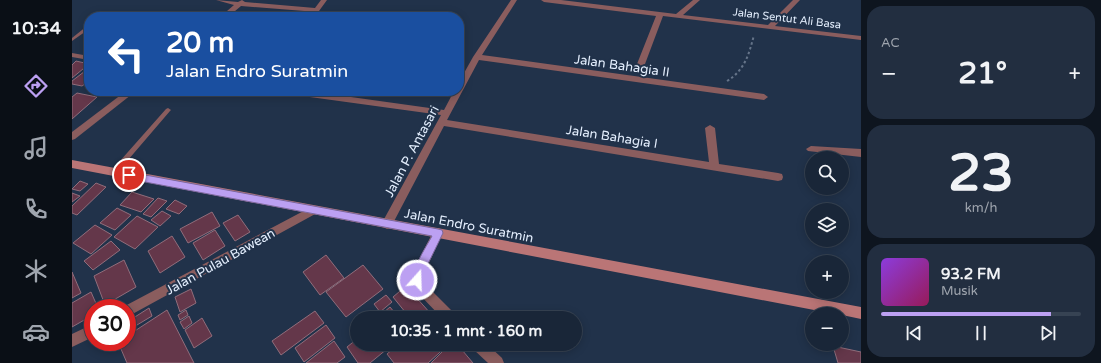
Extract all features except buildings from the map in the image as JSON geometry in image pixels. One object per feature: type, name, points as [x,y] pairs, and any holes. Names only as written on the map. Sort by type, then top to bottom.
[{"type":"main road","name":"Jalan Endro Suratmin","points":[[72,164],[861,313]]},
{"type":"street","points":[[219,0],[317,10],[324,0]]},
{"type":"street","name":"Jalan P. Antasari","points":[[464,80],[514,0]]},
{"type":"street","name":"Jalan Sentut Ali Basa","points":[[544,0],[861,38]]},
{"type":"street","points":[[589,5],[597,0]]},
{"type":"street","points":[[677,16],[697,0]]},
{"type":"street","points":[[770,27],[797,0]]},
{"type":"street","points":[[230,12],[242,2]]},
{"type":"street","points":[[641,64],[660,14]]},
{"type":"street","points":[[72,55],[84,57]]},
{"type":"street","name":"Jalan Bahagia II","points":[[477,57],[764,97]]},
{"type":"street","points":[[72,137],[125,96]]},
{"type":"street","name":"Jalan Bahagia I","points":[[318,96],[778,177]]},
{"type":"street","name":"Jalan P. Antasari","points":[[387,224],[455,96]]},
{"type":"street","points":[[710,128],[714,166]]},
{"type":"street","points":[[811,149],[861,153]]},
{"type":"street","name":"Jalan Pulau Bawean","points":[[136,306],[313,210]]},
{"type":"street","points":[[438,233],[419,271],[417,280],[422,289],[445,311]]},
{"type":"street","points":[[72,342],[84,335]]},
{"type":"street","points":[[485,351],[497,363]]},
{"type":"lane","points":[[72,40],[84,32]]},
{"type":"lane","points":[[114,172],[168,110]]},
{"type":"path","points":[[710,89],[734,78],[747,62],[756,26]]},
{"type":"route","points":[[129,175],[438,233],[419,271],[417,280]]}]
